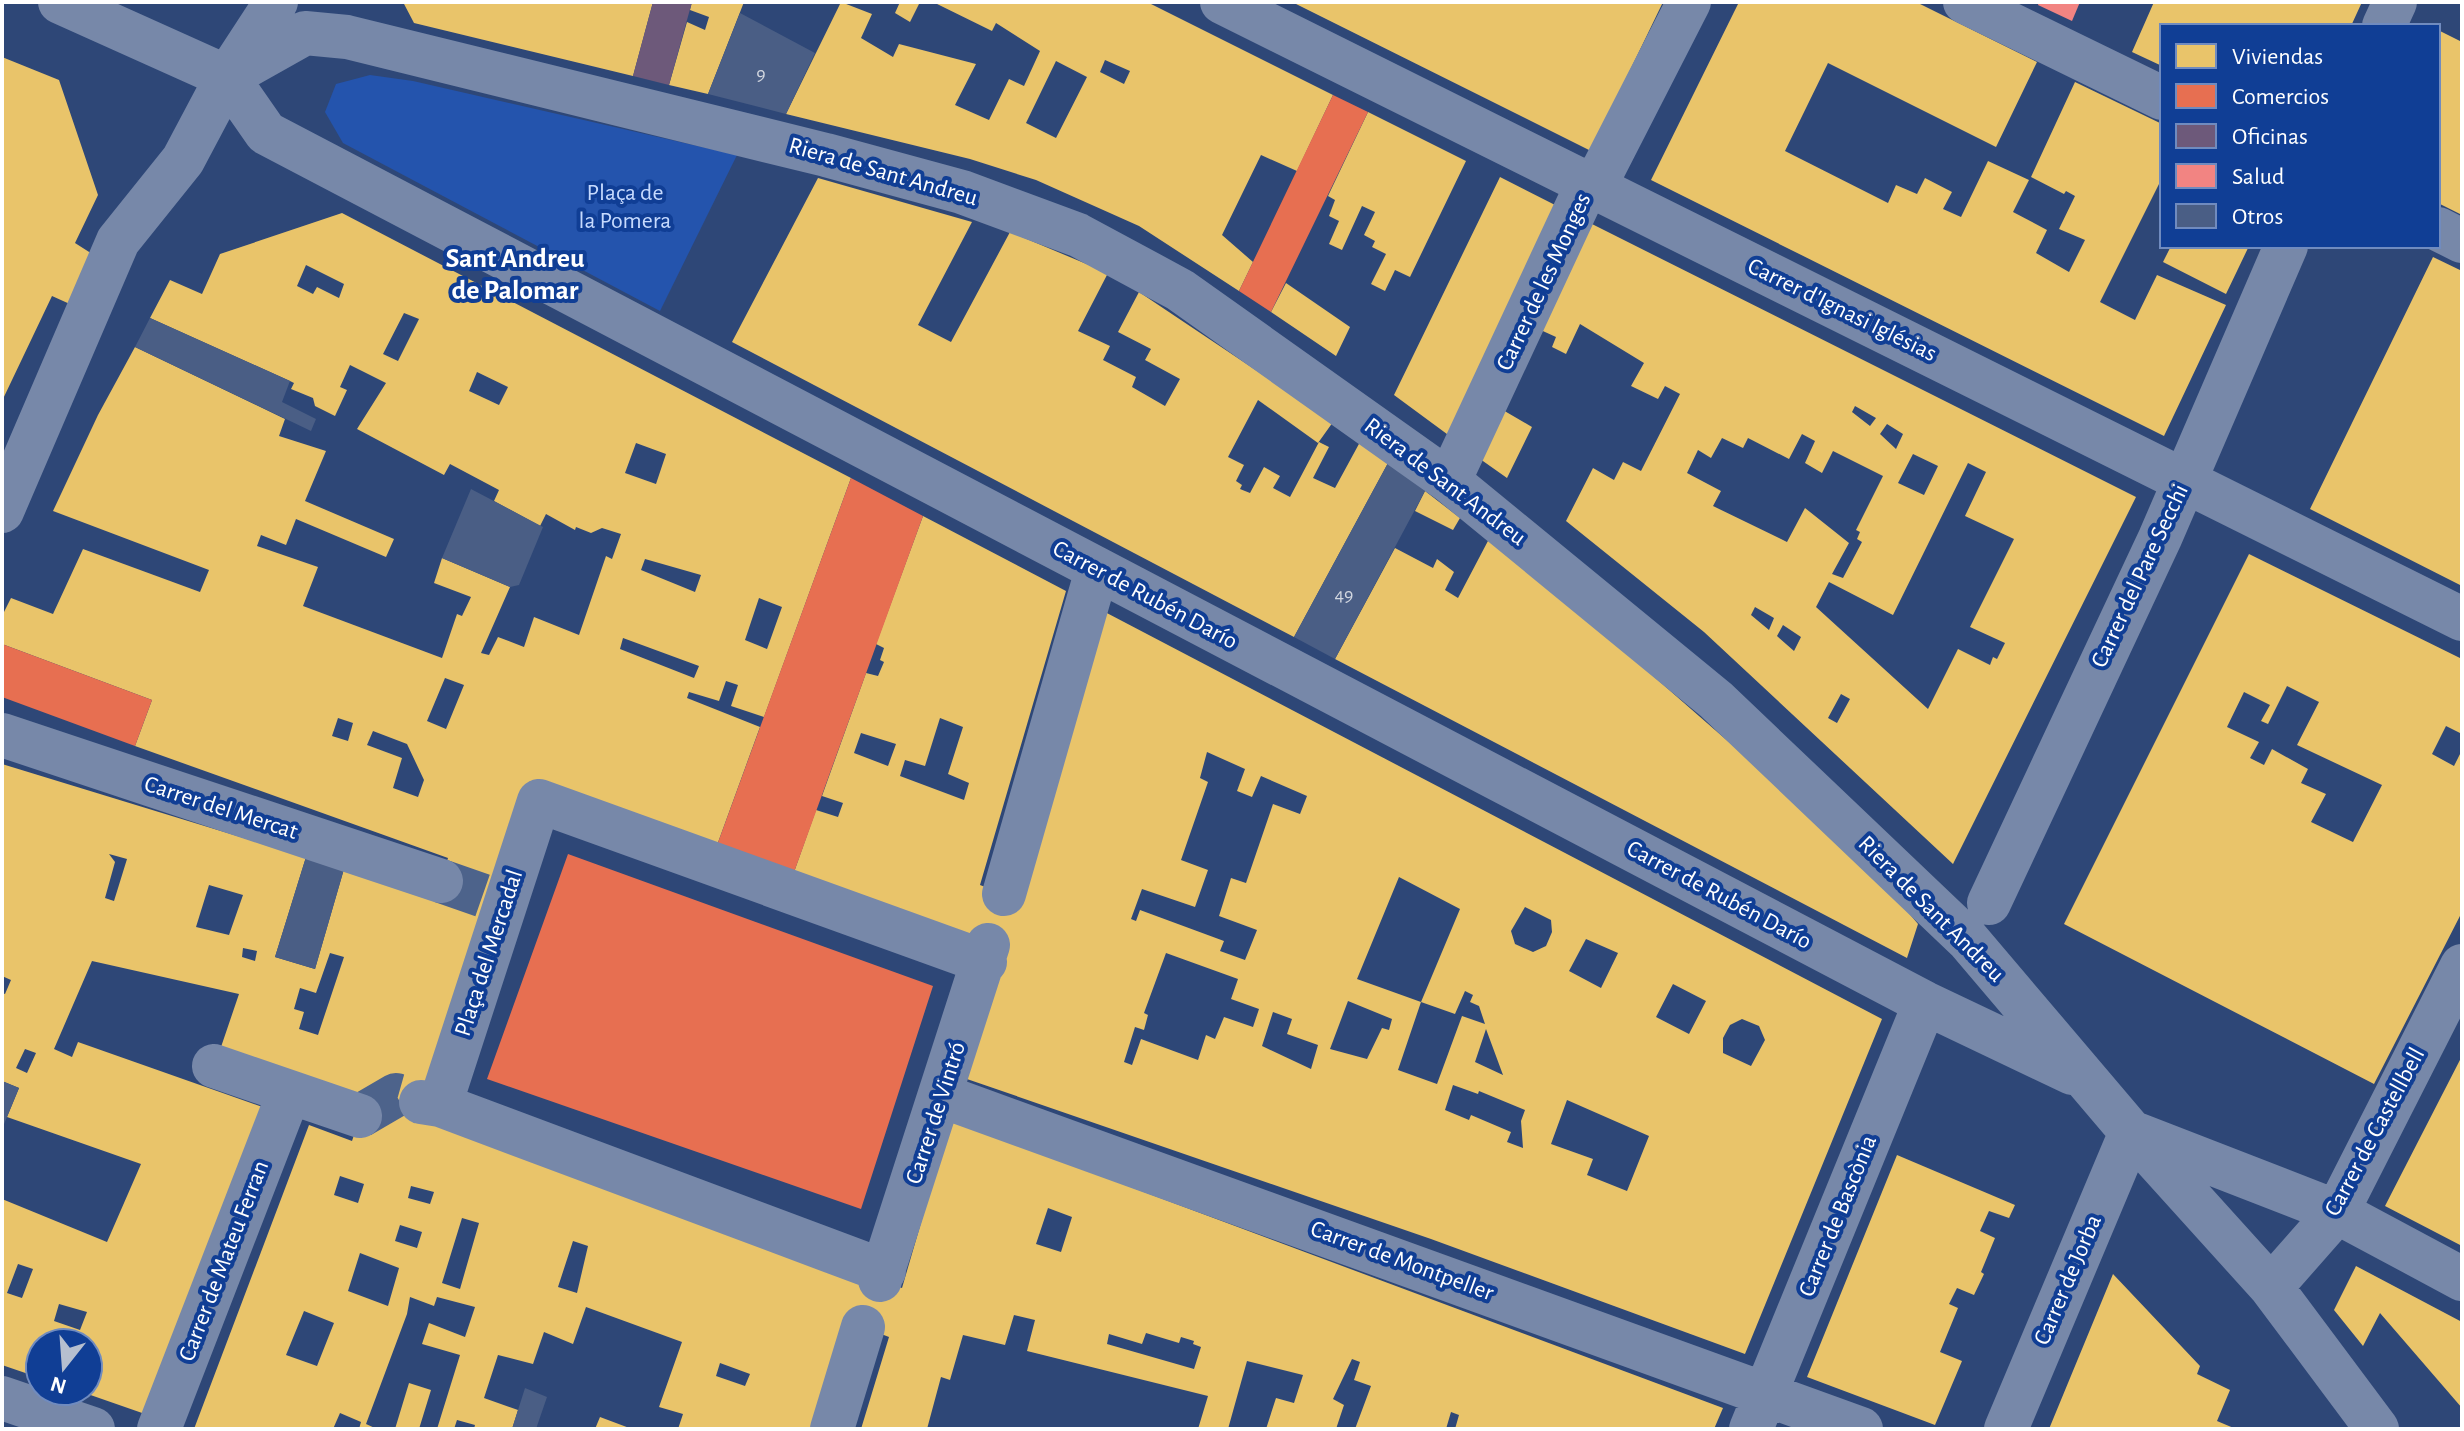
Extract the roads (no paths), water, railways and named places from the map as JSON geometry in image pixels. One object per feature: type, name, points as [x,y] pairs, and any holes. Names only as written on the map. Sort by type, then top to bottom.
[{"type":"street","points":[[60,2],[227,77]]},
{"type":"street","points":[[2,511],[118,241],[183,160],[227,77],[276,2]]},
{"type":"street","name":"Carrer d'Ignasi Iglésias","points":[[1222,2],[2462,619]]},
{"type":"street","name":"Carrer de les Monges","points":[[1449,481],[1589,186],[1604,168],[1689,2]]},
{"type":"street","points":[[1965,2],[2160,97]]},
{"type":"street","points":[[2385,24],[2395,2]]},
{"type":"street","name":"Riera de Sant Andreu","points":[[227,77],[305,33],[347,37],[826,155],[962,192],[1078,235],[1180,290],[1449,481],[1716,700],[1968,940],[2131,1132],[2271,1287],[2377,1429]]},
{"type":"street","name":"Carrer de Rubén Darío","points":[[227,77],[266,133],[1925,1003],[2088,1081]]},
{"type":"street","points":[[2440,230],[2462,241]]},
{"type":"street","name":"Carrer del Pare Secchi","points":[[1989,903],[2185,479],[2285,248]]},
{"type":"street","points":[[1004,894],[1097,570]]},
{"type":"street","name":"Carrer del Mercat","points":[[2,735],[441,881]]},
{"type":"street","name":"Plaça del Mercadal","points":[[882,1276],[430,1104],[497,900],[539,801],[987,954]]},
{"type":"street","name":"Carrer de Vintró","points":[[882,1276],[987,954]]},
{"type":"street","name":"Carrer de Castellbell","points":[[2271,1287],[2337,1212],[2462,966]]},
{"type":"street","name":"Carrer de Bascònia","points":[[1758,1410],[1925,1003]]},
{"type":"street","points":[[214,1066],[360,1116]]},
{"type":"street","name":"Carrer de Mateu Ferran","points":[[159,1429],[289,1093]]},
{"type":"street","name":"Carrer de Montpeller","points":[[942,1096],[1758,1410],[1861,1429]]},
{"type":"street","points":[[2131,1132],[2337,1212],[2462,1279]]},
{"type":"street","name":"Carrer de Jorba","points":[[2006,1429],[2131,1132]]},
{"type":"street","points":[[832,1429],[863,1327]]},
{"type":"street","points":[[2,1398],[91,1428]]},
{"type":"tunnel","points":[[441,881],[490,898]]},
{"type":"tunnel","points":[[360,1116],[396,1095],[421,1102]]},
{"type":"district","name":"Sant Andreu de Palomar","points":[[515,275]]},
{"type":"park label","name":"Plaça de la Pomera","points":[[625,207]]}]
